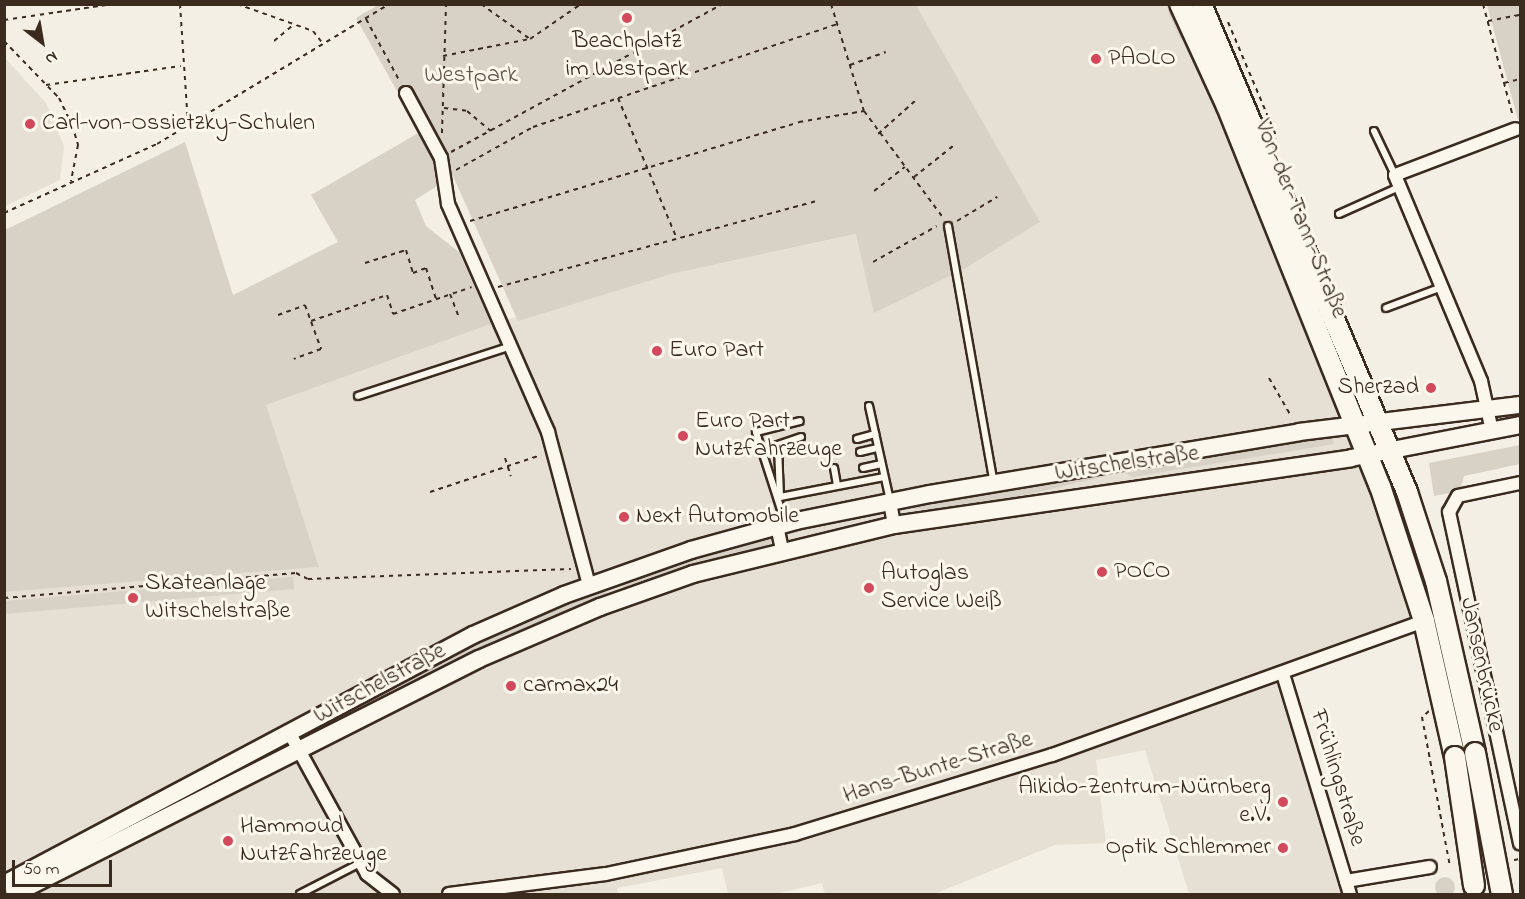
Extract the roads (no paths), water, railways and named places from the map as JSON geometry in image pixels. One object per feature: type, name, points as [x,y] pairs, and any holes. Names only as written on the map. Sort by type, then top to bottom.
[{"type":"main road","name":"Von-der-Tann-Straße","points":[[1180,4],[1227,106],[1368,455]]},
{"type":"main road","name":"Von-der-Tann-Straße","points":[[1201,4],[1392,452]]},
{"type":"main road","name":"Jansenbrücke","points":[[1392,452],[1436,581],[1475,753],[1502,894]]},
{"type":"main road","name":"Jansenbrücke","points":[[1368,455],[1424,621],[1446,707],[1475,894]]},
{"type":"street","points":[[406,93],[441,158],[448,175],[448,204],[487,286],[555,451],[582,568],[589,585]]},
{"type":"street","points":[[1492,430],[1490,410],[1442,287],[1397,181],[1516,129]]},
{"type":"street","name":"Witschelstraße","points":[[4,884],[473,635],[589,585],[781,525],[890,502],[994,483],[1356,426],[1521,405]]},
{"type":"street","name":"Witschelstraße","points":[[14,894],[548,628],[659,585],[782,549],[894,525],[1115,489],[1392,452],[1521,425]]},
{"type":"street","points":[[1112,464],[1115,489]]},
{"type":"street","points":[[1521,483],[1458,496],[1449,512],[1521,843]]},
{"type":"street","points":[[890,502],[894,525]]},
{"type":"street","points":[[781,525],[782,549]]},
{"type":"street","name":"Hans-Bunte-Straße","points":[[448,894],[606,874],[795,834],[1052,755],[1283,674],[1424,621]]},
{"type":"street","name":"Frühlingstraße","points":[[1283,674],[1350,894]]},
{"type":"street","points":[[289,732],[361,862],[378,886],[393,894]]},
{"type":"street","points":[[1346,881],[1430,867]]},
{"type":"lane","points":[[1339,214],[1397,181],[1374,131]]},
{"type":"lane","points":[[947,224],[994,483]]},
{"type":"lane","points":[[1386,308],[1442,287]]},
{"type":"lane","points":[[358,396],[512,346]]},
{"type":"lane","points":[[869,406],[890,502]]},
{"type":"lane","points":[[780,496],[771,487],[756,432],[800,421]]},
{"type":"lane","points":[[857,439],[875,434]]},
{"type":"lane","points":[[781,525],[780,496],[783,483],[777,449],[801,437]]},
{"type":"lane","points":[[860,452],[878,448]]},
{"type":"lane","points":[[863,468],[882,465]]},
{"type":"lane","points":[[837,485],[835,471],[844,472]]},
{"type":"lane","points":[[780,496],[884,477]]},
{"type":"lane","points":[[153,805],[162,822]]},
{"type":"lane","points":[[300,894],[361,862]]},
{"type":"place","name":"Beachplatz im Westpark","points":[[627,18]]},
{"type":"place","name":"PAOLO","points":[[1096,59]]},
{"type":"place","name":"Carl-von-Ossietzky-Schulen","points":[[30,124]]},
{"type":"place","name":"Euro Part","points":[[657,351]]},
{"type":"place","name":"Sherzad","points":[[1431,388]]},
{"type":"place","name":"Euro Part Nutzfahrzeuge","points":[[683,436]]},
{"type":"place","name":"Next Automobile","points":[[624,517]]},
{"type":"place","name":"POCO","points":[[1102,572]]},
{"type":"place","name":"Autoglas Service Weiß","points":[[869,588]]},
{"type":"place","name":"Skateanlage Witschelstraße","points":[[133,598]]},
{"type":"place","name":"carmax24","points":[[511,686]]},
{"type":"place","name":"Aikido-Zentrum-Nürnberg e.V.","points":[[1283,802]]},
{"type":"place","name":"Hammoud Nutzfahrzeuge","points":[[228,841]]},
{"type":"place","name":"Optik Schlemmer","points":[[1283,848]]},
{"type":"park label","name":"Westpark","points":[[471,76]]}]
